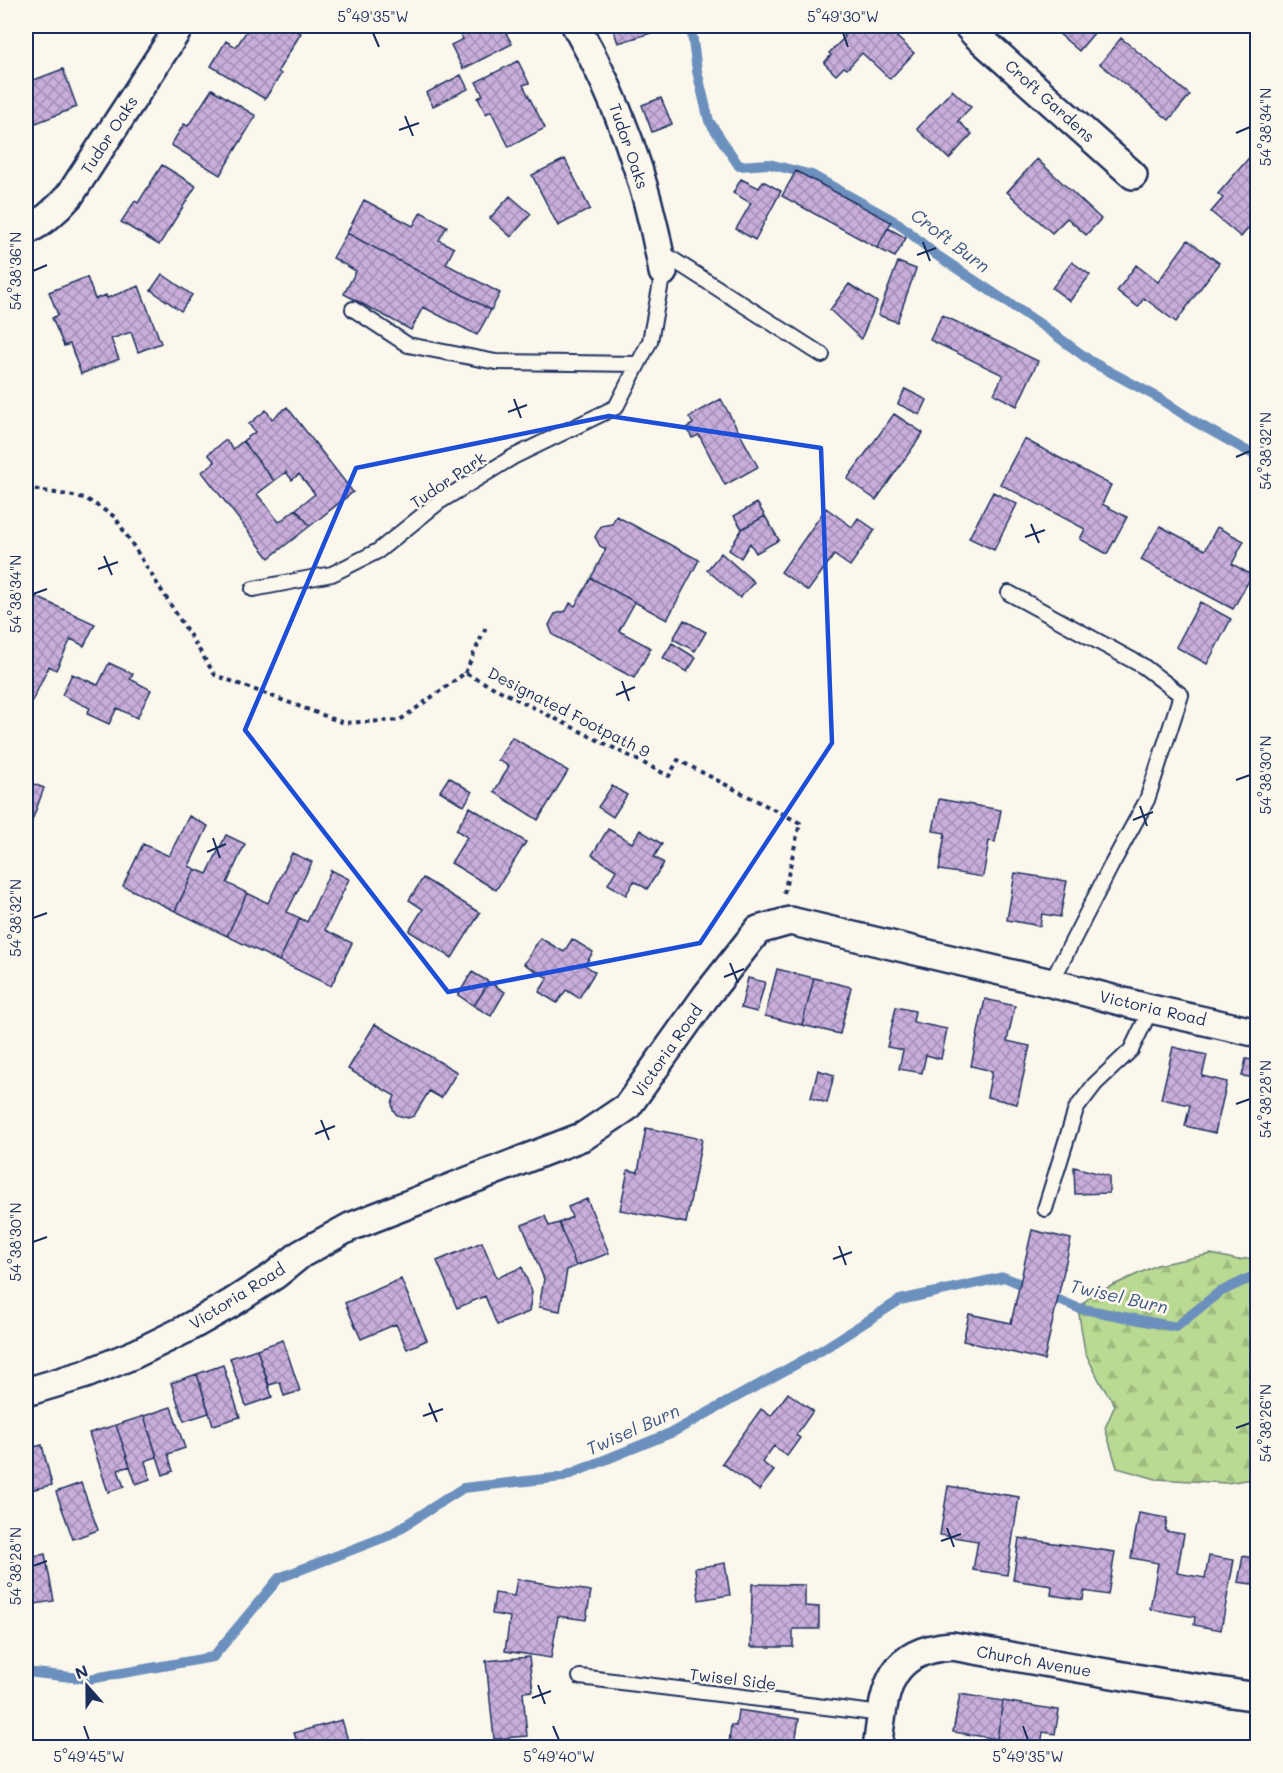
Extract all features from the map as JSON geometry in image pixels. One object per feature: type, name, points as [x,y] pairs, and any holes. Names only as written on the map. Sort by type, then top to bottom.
[{"type":"street","name":"Tudor Oaks","points":[[26,231],[56,211],[70,195],[180,26]]},
{"type":"street","name":"Tudor Oaks","points":[[576,26],[592,53],[615,103],[634,154],[648,202],[661,262]]},
{"type":"street","name":"Croft Gardens","points":[[968,26],[1134,175]]},
{"type":"street","name":"Victoria Road","points":[[26,1392],[86,1374],[135,1354],[183,1330],[230,1304],[275,1275],[301,1254],[350,1227],[584,1136],[627,1107],[706,996],[758,930],[790,921],[1257,1033]]},
{"type":"street","name":"Church Avenue","points":[[877,1748],[883,1699],[895,1672],[905,1661],[936,1647],[952,1646],[1257,1697]]},
{"type":"lane","points":[[661,262],[822,355]]},
{"type":"lane","name":"Tudor Park","points":[[253,589],[332,574],[378,552],[439,502],[513,457],[616,407],[650,341],[661,262]]},
{"type":"lane","points":[[353,309],[408,345],[496,362],[638,364]]},
{"type":"lane","points":[[1009,593],[1143,666],[1181,695],[1148,800],[1051,983]]},
{"type":"lane","points":[[1045,1209],[1076,1109],[1095,1084],[1131,1050],[1152,1009]]},
{"type":"lane","name":"Twisel Side","points":[[580,1677],[882,1713]]},
{"type":"path","name":"Designated Footpath 9","points":[[26,488],[85,498],[115,517],[215,675],[344,723],[400,720],[465,673],[669,776],[678,760],[800,823],[776,925]]},
{"type":"path","points":[[465,673],[486,627]]},
{"type":"highlighted area","points":[[609,416],[821,448],[832,743],[700,943],[448,992],[245,730],[356,468]]},
{"type":"green space","points":[[1211,1254],[1238,1260],[1257,1257],[1257,1478],[1227,1483],[1156,1479],[1117,1468],[1105,1428],[1115,1405],[1101,1384],[1085,1352],[1078,1308],[1092,1295],[1157,1265]]},
{"type":"building","points":[[250,26],[289,26],[301,33],[278,71],[281,74],[265,99],[211,66],[226,41],[236,47]]},
{"type":"building","points":[[456,26],[502,26],[512,44],[463,69],[451,45],[463,39]]},
{"type":"building","points":[[612,26],[648,26],[651,33],[618,43]]},
{"type":"building","points":[[832,26],[885,26],[914,53],[890,79],[862,53],[847,69],[844,67],[836,75],[824,63],[831,55],[829,53],[845,37]]},
{"type":"building","points":[[1050,26],[1100,26],[1079,51]]},
{"type":"building","points":[[1121,38],[1190,95],[1169,120],[1100,64]]},
{"type":"building","points":[[518,61],[529,83],[523,85],[545,128],[509,147],[491,111],[486,114],[478,98],[483,95],[476,82]]},
{"type":"building","points":[[63,69],[77,107],[26,127],[26,83]]},
{"type":"building","points":[[461,75],[468,89],[433,106],[426,93]]},
{"type":"building","points":[[212,89],[256,116],[220,175],[171,145],[184,124],[188,126]]},
{"type":"building","points":[[952,90],[971,107],[958,121],[972,134],[949,159],[917,129]]},
{"type":"building","points":[[661,98],[672,124],[652,132],[642,105]]},
{"type":"building","points":[[1253,153],[1258,157],[1258,217],[1241,237],[1211,212],[1223,198],[1218,194]]},
{"type":"building","points":[[565,159],[590,209],[558,226],[532,175]]},
{"type":"building","points":[[1037,159],[1101,219],[1086,235],[1067,218],[1052,233],[1007,192]]},
{"type":"building","points":[[162,165],[196,186],[159,245],[121,222],[135,201],[138,203]]},
{"type":"building","points":[[796,171],[891,222],[877,248],[782,196]]},
{"type":"building","points":[[741,179],[759,188],[763,181],[781,191],[755,240],[736,229],[751,203],[733,193]]},
{"type":"building","points":[[510,196],[531,214],[511,237],[490,218]]},
{"type":"building","points":[[364,200],[413,226],[421,212],[447,226],[439,240],[454,248],[446,264],[500,293],[491,310],[347,233]]},
{"type":"building","points":[[888,228],[906,238],[895,257],[877,248]]},
{"type":"building","points":[[347,233],[491,310],[477,335],[423,307],[411,330],[344,294],[356,271],[333,258]]},
{"type":"building","points":[[1188,240],[1219,263],[1176,322],[1144,298],[1138,307],[1117,291],[1136,265],[1158,282]]},
{"type":"building","points":[[898,262],[916,269],[897,322],[878,315]]},
{"type":"building","points":[[1072,262],[1090,275],[1070,301],[1052,288]]},
{"type":"building","points":[[162,274],[192,295],[181,311],[151,290]]},
{"type":"building","points":[[87,277],[95,299],[106,295],[107,298],[139,286],[161,343],[138,352],[131,332],[111,339],[119,359],[81,374],[70,344],[64,346],[52,318],[58,315],[49,292]]},
{"type":"building","points":[[849,284],[877,302],[861,339],[830,310]]},
{"type":"building","points":[[942,315],[1038,361],[1017,406],[994,394],[1003,375],[930,340]]},
{"type":"building","points":[[905,389],[927,400],[920,415],[898,404]]},
{"type":"building","points":[[721,399],[758,467],[725,485],[699,435],[692,438],[687,427],[693,424],[689,417]]},
{"type":"building","points":[[287,407],[353,492],[310,526],[296,509],[315,494],[299,474],[292,480],[286,472],[274,481],[243,441],[255,432],[249,424],[266,410],[272,419]]},
{"type":"building","points":[[894,414],[923,433],[876,500],[847,479]]},
{"type":"building","points":[[1024,439],[1111,485],[1102,504],[1127,517],[1107,554],[1080,539],[1085,529],[1000,484]]},
{"type":"building","points":[[226,440],[233,449],[243,441],[274,481],[257,494],[279,522],[296,509],[310,526],[269,558],[202,472],[215,462],[208,454]]},
{"type":"building","points":[[993,492],[1017,504],[994,550],[969,538]]},
{"type":"building","points":[[757,503],[765,516],[742,529],[734,516]]},
{"type":"building","points":[[826,508],[852,527],[858,518],[875,530],[850,566],[834,555],[808,591],[781,572]]},
{"type":"building","points":[[616,516],[699,560],[667,620],[591,578],[606,549],[600,546],[595,537],[601,526],[612,524]]},
{"type":"building","points":[[765,516],[779,540],[756,553],[750,543],[741,558],[729,550],[742,529]]},
{"type":"building","points":[[1160,526],[1205,550],[1217,527],[1244,541],[1232,564],[1252,575],[1233,609],[1141,560]]},
{"type":"building","points":[[721,553],[754,582],[740,598],[707,570]]},
{"type":"building","points":[[591,578],[635,602],[619,631],[651,648],[634,678],[553,635],[549,625],[555,614],[566,611],[570,603],[575,606]]},
{"type":"building","points":[[28,593],[95,624],[84,646],[71,639],[56,670],[49,666],[27,712],[26,662],[29,655],[26,654],[26,598]]},
{"type":"building","points":[[1200,602],[1231,619],[1207,664],[1176,647]]},
{"type":"building","points":[[684,620],[706,632],[695,651],[673,639]]},
{"type":"building","points":[[672,643],[696,658],[687,672],[663,658]]},
{"type":"building","points":[[109,663],[133,674],[130,679],[151,690],[137,718],[117,708],[109,724],[87,714],[90,708],[62,695],[72,674],[98,685]]},
{"type":"building","points":[[512,737],[568,771],[538,820],[494,792],[509,766],[498,760]]},
{"type":"building","points":[[449,777],[472,792],[464,806],[440,791]]},
{"type":"building","points":[[26,781],[44,788],[26,837]]},
{"type":"building","points":[[612,786],[627,795],[613,817],[598,807]]},
{"type":"building","points":[[939,799],[1001,810],[995,842],[989,841],[983,877],[939,870],[945,833],[933,831]]},
{"type":"building","points":[[470,807],[526,842],[496,890],[451,863],[467,837],[456,830]]},
{"type":"building","points":[[189,816],[208,826],[189,866],[195,869],[175,911],[123,886],[143,844],[169,856]]},
{"type":"building","points":[[608,829],[632,843],[640,830],[662,844],[654,857],[664,863],[647,889],[634,881],[626,895],[608,884],[616,870],[592,855]]},
{"type":"building","points":[[226,835],[245,844],[227,883],[247,893],[227,936],[175,911],[195,869],[207,874]]},
{"type":"building","points":[[292,853],[312,862],[287,912],[300,918],[279,961],[227,936],[247,893],[268,903]]},
{"type":"building","points":[[331,870],[349,879],[325,930],[352,943],[331,986],[279,961],[300,918],[307,922]]},
{"type":"building","points":[[1015,873],[1067,881],[1060,917],[1042,914],[1040,926],[1007,920]]},
{"type":"building","points":[[423,878],[480,913],[452,958],[409,931],[423,909],[409,900]]},
{"type":"building","points":[[540,938],[564,952],[572,939],[593,952],[585,965],[595,972],[579,998],[566,990],[557,1003],[539,992],[548,978],[524,964]]},
{"type":"building","points":[[777,969],[814,978],[802,1025],[765,1016]]},
{"type":"building","points":[[472,972],[489,982],[474,1006],[458,995]]},
{"type":"building","points":[[748,978],[765,982],[757,1012],[741,1008]]},
{"type":"building","points":[[814,978],[851,987],[840,1034],[802,1025]]},
{"type":"building","points":[[489,982],[505,992],[491,1016],[474,1006]]},
{"type":"building","points":[[985,999],[1015,1006],[1007,1041],[1030,1046],[1017,1104],[987,1097],[992,1071],[971,1066]]},
{"type":"building","points":[[896,1007],[915,1011],[913,1022],[947,1029],[941,1059],[926,1055],[922,1073],[899,1069],[903,1050],[887,1047]]},
{"type":"building","points":[[375,1024],[457,1072],[441,1098],[429,1091],[414,1116],[408,1118],[397,1115],[392,1103],[395,1096],[348,1069]]},
{"type":"building","points":[[1173,1047],[1207,1055],[1202,1076],[1227,1082],[1215,1133],[1185,1126],[1190,1105],[1161,1099]]},
{"type":"building","points":[[1246,1059],[1258,1061],[1258,1078],[1242,1076]]},
{"type":"building","points":[[818,1070],[834,1075],[827,1103],[811,1098]]},
{"type":"building","points":[[646,1128],[702,1139],[686,1223],[620,1210],[628,1170],[638,1172]]},
{"type":"building","points":[[1074,1167],[1109,1176],[1109,1193],[1075,1194]]},
{"type":"building","points":[[587,1199],[609,1253],[576,1266],[559,1223],[572,1217],[568,1207]]},
{"type":"building","points":[[545,1216],[549,1226],[559,1223],[576,1266],[567,1270],[560,1311],[539,1307],[544,1279],[522,1225]]},
{"type":"building","points":[[1032,1230],[1071,1239],[1044,1360],[963,1341],[969,1314],[1011,1323]]},
{"type":"building","points":[[482,1242],[497,1278],[522,1267],[532,1292],[529,1312],[497,1325],[485,1296],[457,1308],[437,1261]]},
{"type":"building","points":[[401,1279],[427,1340],[407,1349],[396,1324],[361,1339],[345,1303]]},
{"type":"building","points":[[283,1340],[300,1391],[284,1396],[280,1382],[269,1385],[257,1349]]},
{"type":"building","points":[[257,1349],[272,1397],[246,1406],[230,1358]]},
{"type":"building","points":[[223,1365],[240,1417],[213,1425],[197,1374]]},
{"type":"building","points":[[197,1374],[209,1413],[184,1421],[171,1383]]},
{"type":"building","points":[[788,1393],[813,1411],[796,1435],[800,1438],[787,1456],[774,1446],[762,1462],[774,1471],[759,1490],[722,1463],[761,1409],[771,1416]]},
{"type":"building","points":[[171,1407],[185,1448],[168,1454],[173,1471],[163,1475],[144,1416]]},
{"type":"building","points":[[144,1416],[157,1457],[145,1461],[150,1479],[136,1484],[116,1425]]},
{"type":"building","points":[[116,1425],[130,1466],[118,1470],[124,1487],[108,1492],[89,1433]]},
{"type":"building","points":[[42,1445],[52,1485],[26,1491],[26,1449]]},
{"type":"building","points":[[81,1483],[98,1530],[73,1539],[56,1492]]},
{"type":"building","points":[[948,1486],[1019,1497],[1007,1575],[973,1570],[978,1541],[940,1535]]},
{"type":"building","points":[[1139,1513],[1167,1518],[1165,1531],[1184,1534],[1177,1573],[1205,1578],[1209,1556],[1234,1560],[1221,1630],[1194,1625],[1195,1617],[1150,1609],[1158,1563],[1131,1558]]},
{"type":"building","points":[[1019,1538],[1115,1552],[1108,1595],[1084,1591],[1083,1600],[1051,1595],[1052,1586],[1013,1580]]},
{"type":"building","points":[[45,1554],[54,1601],[28,1605],[32,1627],[26,1628],[26,1557]]},
{"type":"building","points":[[1243,1556],[1258,1559],[1258,1585],[1238,1582]]},
{"type":"building","points":[[725,1563],[730,1595],[699,1600],[695,1568]]},
{"type":"building","points":[[517,1579],[591,1591],[586,1620],[558,1616],[551,1658],[505,1651],[510,1617],[492,1614],[495,1593],[514,1596]]},
{"type":"building","points":[[752,1584],[805,1585],[805,1606],[819,1607],[819,1629],[793,1629],[793,1647],[751,1647]]},
{"type":"building","points":[[529,1657],[533,1691],[523,1692],[527,1736],[494,1739],[486,1661]]},
{"type":"building","points":[[960,1694],[1003,1701],[997,1739],[953,1732]]},
{"type":"building","points":[[1003,1701],[1059,1710],[1055,1734],[1043,1732],[1041,1746],[1036,1745],[1036,1748],[1020,1748],[1021,1743],[997,1739]]},
{"type":"building","points":[[738,1710],[799,1719],[794,1748],[733,1748],[733,1745],[729,1744],[731,1725],[736,1726]]},
{"type":"building","points":[[342,1720],[349,1744],[363,1740],[365,1748],[299,1748],[294,1733]]},
{"type":"waterway","name":"Croft Burn","points":[[691,26],[697,71],[709,121],[739,166],[769,164],[812,175],[898,223],[935,254],[1043,326],[1092,362],[1157,397],[1197,423],[1258,457]]},
{"type":"waterway","name":"Twisel Burn","points":[[26,1672],[89,1679],[213,1657],[279,1578],[390,1535],[463,1488],[563,1477],[673,1432],[822,1350],[900,1300],[1004,1277],[1078,1308],[1176,1327],[1218,1293],[1258,1274]]}]
